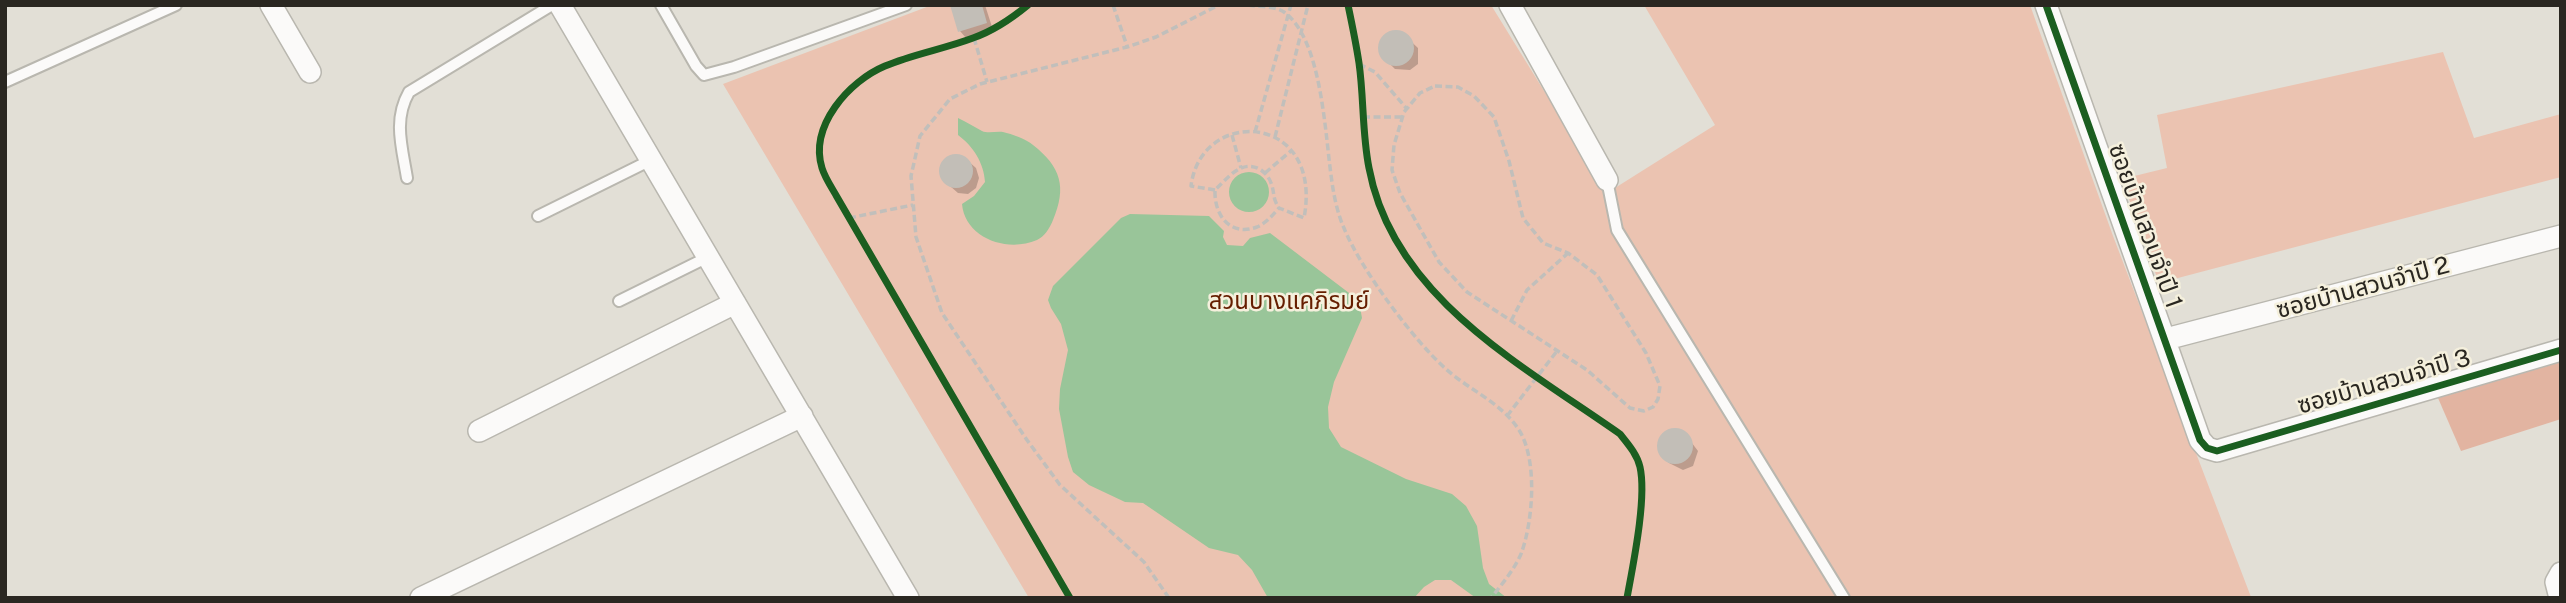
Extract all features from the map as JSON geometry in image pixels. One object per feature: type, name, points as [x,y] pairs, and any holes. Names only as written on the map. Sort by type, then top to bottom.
[{"type":"street","points":[[271,5],[310,72]]},
{"type":"street","points":[[1510,5],[1607,180]]},
{"type":"street","name":"ซอยบ้านสวนจำปี 1","points":[[2046,5],[2200,440],[2207,448],[2217,451]]},
{"type":"street","points":[[562,7],[908,598]]},
{"type":"street","name":"ซอยบ้านสวนจำปี 2","points":[[2166,339],[2561,236]]},
{"type":"street","points":[[479,431],[734,303]]},
{"type":"street","name":"ซอยบ้านสวนจำปี 3","points":[[2217,451],[2561,350]]},
{"type":"street","points":[[421,598],[802,416]]},
{"type":"street","points":[[2560,598],[2556,582],[2561,573]]},
{"type":"lane","points":[[5,82],[176,5]]},
{"type":"lane","points":[[661,5],[696,66],[704,75],[734,67],[906,5]]},
{"type":"lane","points":[[407,178],[398,127],[402,104],[409,92],[562,7]]},
{"type":"lane","points":[[538,216],[651,160]]},
{"type":"lane","points":[[1607,180],[1617,230],[1844,598]]},
{"type":"lane","points":[[619,301],[708,257]]},
{"type":"path","points":[[1113,5],[1127,47]]},
{"type":"path","points":[[1168,598],[1144,562],[1060,485],[942,313],[916,237],[911,176],[920,136],[950,99],[988,82],[1127,47],[1156,37],[1219,5]]},
{"type":"path","points":[[1248,5],[1282,10],[1295,23],[1309,52],[1323,100],[1332,184],[1343,228],[1362,262],[1415,336],[1446,370],[1507,416],[1519,430],[1527,449],[1531,491],[1521,553],[1513,569],[1491,598]]},
{"type":"path","points":[[1255,132],[1291,5]]},
{"type":"path","points":[[1275,137],[1308,5]]},
{"type":"path","points":[[961,42],[986,32]]},
{"type":"path","points":[[974,38],[988,82]]},
{"type":"path","points":[[1357,52],[1360,77]]},
{"type":"path","points":[[1359,64],[1375,72],[1407,108]]},
{"type":"path","points":[[1436,86],[1458,87],[1474,96],[1494,117],[1509,162],[1522,218],[1543,243],[1568,253],[1597,275],[1639,342],[1660,386],[1658,399],[1653,407],[1644,411],[1630,408],[1587,370],[1467,292],[1439,262],[1400,194],[1392,170],[1394,145],[1403,117],[1420,93],[1436,86]]},
{"type":"path","points":[[1362,104],[1364,130]]},
{"type":"path","points":[[1363,117],[1403,117]]},
{"type":"path","points":[[1215,190],[1191,186],[1196,163],[1207,149],[1222,138],[1232,135],[1255,132],[1275,137],[1285,142],[1292,150],[1304,171],[1307,187],[1304,218],[1279,208],[1272,198],[1271,183],[1265,173],[1255,167],[1244,166],[1215,190],[1214,203],[1226,223],[1246,229],[1268,220],[1279,208]]},
{"type":"path","points":[[1232,135],[1241,168]]},
{"type":"path","points":[[1265,173],[1292,150]]},
{"type":"path","points":[[849,218],[912,205]]},
{"type":"path","points":[[843,208],[856,230]]},
{"type":"path","points":[[1511,321],[1527,290],[1568,253]]},
{"type":"path","points":[[1507,416],[1557,351]]},
{"type":"path","points":[[1528,370],[1548,383]]},
{"type":"green space","name":"สวนบางแคภิรมย์","points":[[932,5],[1491,5],[1607,193],[1715,125],[1644,5],[2030,5],[2113,236],[2251,597],[1029,598],[723,84]]},
{"type":"green space","points":[[2443,52],[2474,138],[2561,114],[2561,177],[2159,283],[2122,179],[2167,168],[2157,115]]},
{"type":"shaded area","points":[[958,118],[984,132],[1015,135],[1033,145],[1050,161],[1059,178],[1060,197],[1052,223],[1040,239],[1025,244],[1001,243],[989,240],[971,226],[962,204],[974,196],[985,182],[977,156],[958,135]]},
{"type":"shaded area","points":[[1249,172],[1257,173],[1263,178],[1268,184],[1268,200],[1263,206],[1257,211],[1249,212],[1241,211],[1235,206],[1230,200],[1229,192],[1230,184],[1235,178],[1241,173]]},
{"type":"shaded area","points":[[1130,214],[1209,216],[1224,231],[1223,237],[1227,245],[1243,246],[1250,238],[1270,233],[1353,296],[1360,307],[1362,318],[1334,382],[1328,407],[1329,428],[1341,447],[1406,479],[1452,494],[1466,506],[1477,526],[1483,568],[1489,584],[1507,598],[1476,598],[1451,580],[1435,580],[1414,598],[1268,598],[1252,570],[1238,555],[1209,548],[1143,503],[1125,502],[1089,485],[1073,472],[1059,409],[1068,350],[1061,324],[1048,300],[1053,286],[1121,218]]},
{"type":"shaded area","points":[[2561,362],[2561,419],[2461,451],[2438,398]]},
{"type":"building","points":[[950,5],[982,5],[987,23],[958,32]]},
{"type":"building","points":[[1396,30],[1408,36],[1414,48],[1408,60],[1396,66],[1384,60],[1378,48],[1384,36]]},
{"type":"building","points":[[956,154],[968,159],[973,171],[968,183],[956,188],[944,183],[939,171],[944,159]]},
{"type":"building","points":[[1675,428],[1687,434],[1693,446],[1687,458],[1675,464],[1663,458],[1657,446],[1663,434]]},
{"type":"cycle path","points":[[1028,5],[1002,24],[980,35],[885,66],[858,82],[835,107],[827,121],[819,152],[829,183],[1070,598]]},
{"type":"cycle path","points":[[1348,5],[1359,63],[1369,168],[1383,214],[1405,254],[1433,291],[1467,324],[1504,354],[1620,434],[1637,458],[1642,496],[1627,598]]},
{"type":"cycle path","points":[[2046,5],[2200,440],[2207,448],[2217,451],[2561,350]]}]
